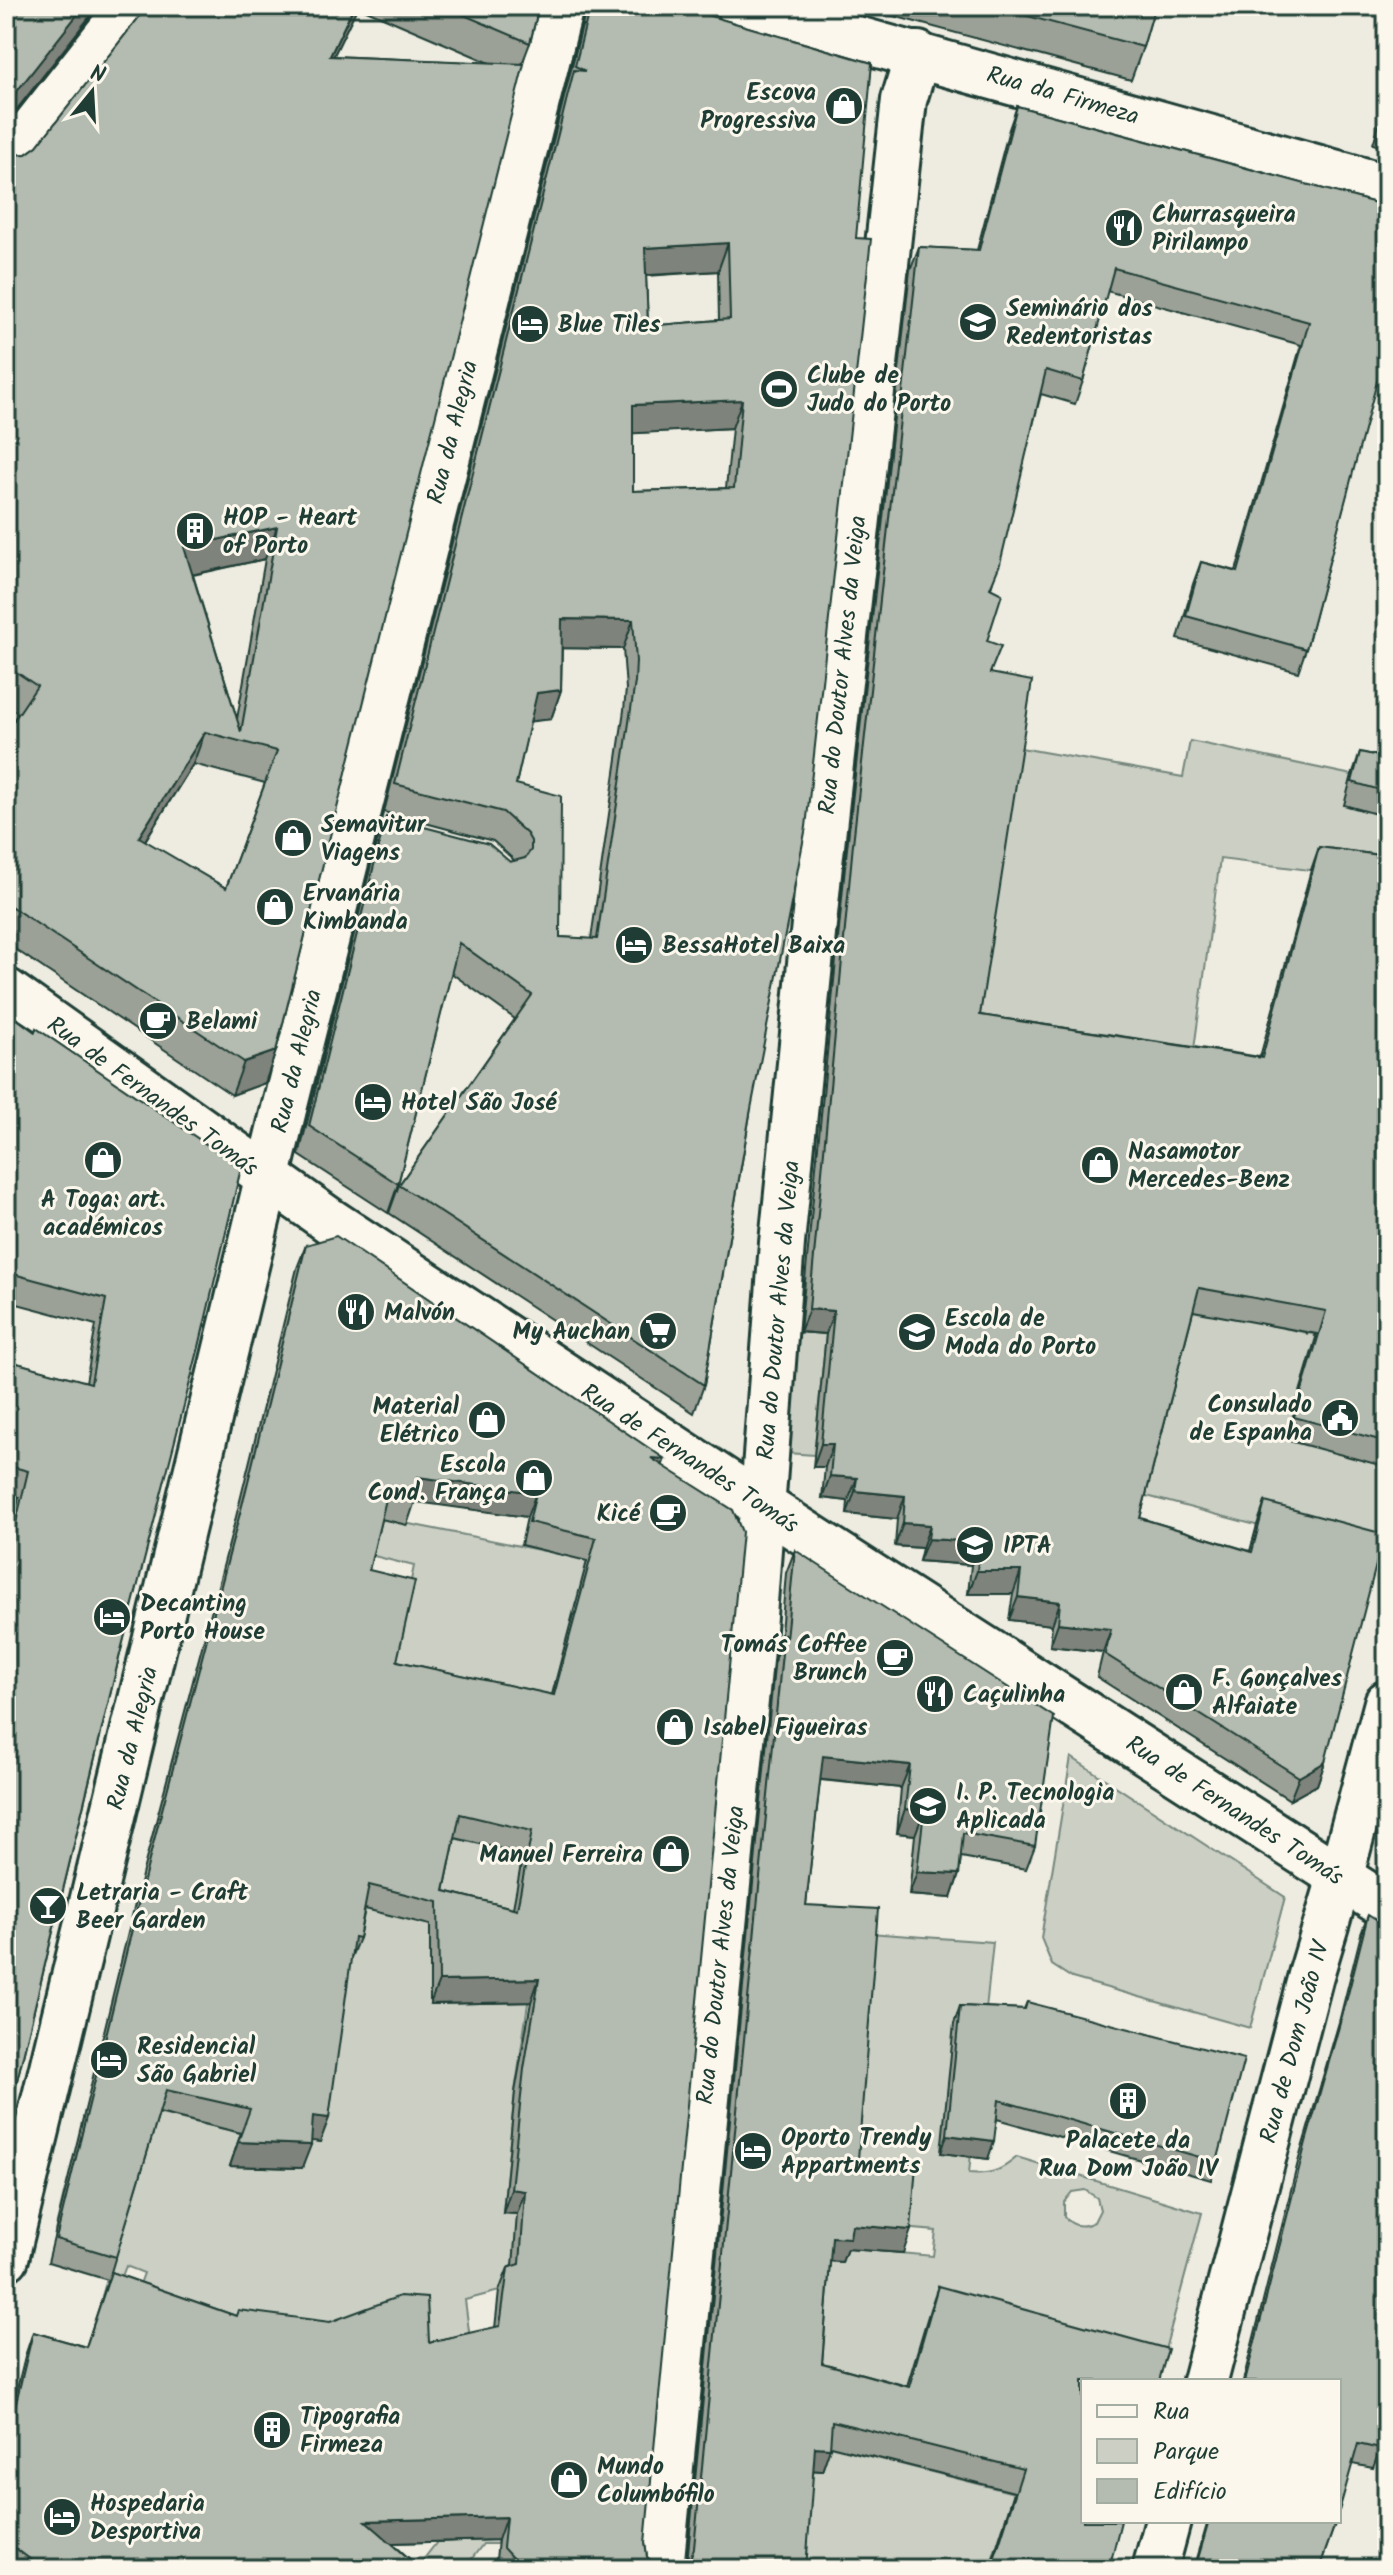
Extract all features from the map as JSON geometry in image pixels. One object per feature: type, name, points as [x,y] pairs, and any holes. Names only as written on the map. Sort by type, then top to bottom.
[{"type":"street","points":[[6,163],[130,6]]},
{"type":"street","name":"Rua da Alegria","points":[[6,2258],[267,1177],[561,6]]},
{"type":"street","name":"Rua da Firmeza","points":[[739,6],[1387,187]]},
{"type":"street","name":"Rua do Doutor Alves da Veiga","points":[[661,2569],[752,1644],[780,1269],[820,864],[904,100],[918,54]]},
{"type":"street","name":"Rua de Fernandes Tomás","points":[[6,991],[330,1221],[763,1506],[1387,1907]]},
{"type":"street","name":"Rua de Dom João IV","points":[[1206,2379],[1311,1975],[1387,1703]]},
{"type":"street","points":[[1155,2569],[1167,2523]]},
{"type":"path","points":[[1308,1317],[1304,1331],[1317,1335],[1320,1326],[1333,1330]]},
{"type":"green space","points":[[1190,741],[1357,776],[1348,806],[1387,817],[1387,831],[1374,878],[1220,859],[1191,1071],[972,1038],[1015,747],[1183,777]]},
{"type":"green space","points":[[1198,1282],[1256,1322],[1317,1335],[1387,1467],[1387,1515],[1376,1557],[1143,1495]]},
{"type":"green space","points":[[798,1332],[826,1334],[814,1455],[787,1453]]},
{"type":"green space","points":[[570,1511],[630,1615],[576,1602],[546,1718],[418,1691],[374,1637],[398,1642],[414,1566],[370,1555],[379,1518],[560,1554]]},
{"type":"green space","points":[[1071,1757],[1285,1897],[1250,2028],[1072,1978],[1052,1965],[1041,1938]]},
{"type":"green space","points":[[440,1835],[523,1854],[532,1976],[515,2092],[503,2212],[529,2215],[511,2288],[465,2300],[472,2354],[356,2334],[132,2306],[144,2273],[126,2266],[113,2299],[102,2296],[116,2249],[55,2231],[65,2189],[157,2113],[241,2133],[231,2166],[302,2168],[307,1899],[436,1914]]},
{"type":"green space","points":[[869,1933],[993,1942],[969,2173],[995,2171],[1017,2157],[1202,2213],[1159,2372],[991,2371],[849,2451],[1014,2493],[989,2569],[799,2569],[762,2281],[843,2248],[933,2256],[936,2231],[845,2223]],"holes":[[[1085,2190],[1097,2198],[1100,2210],[1094,2222],[1078,2225],[1064,2216],[1064,2202],[1072,2192]]]},
{"type":"green space","points":[[507,2444],[497,2544],[483,2544],[464,2569],[416,2569],[437,2542],[454,2541]]},
{"type":"building","points":[[6,6],[84,6],[6,105]]},
{"type":"building","name":"HOP - Heart of Porto","points":[[148,6],[354,6],[330,56],[524,64],[276,1051],[244,1062],[6,903],[6,732],[37,686],[6,665],[6,152],[26,154],[37,146]],"holes":[[[277,527],[241,732],[184,547]],[[205,732],[277,751],[226,888],[139,837]]]},
{"type":"building","points":[[443,6],[539,6],[530,43]]},
{"type":"building","points":[[590,6],[676,6],[872,63],[856,238],[871,239],[806,827],[750,1114],[704,1385],[399,1185],[532,995],[459,943],[398,1184],[309,1126],[386,817],[489,844],[510,862],[525,858],[531,850],[527,834],[503,812],[395,784],[574,70],[585,71],[575,66]],"holes":[[[728,243],[730,319],[648,326],[645,248]],[[742,400],[734,488],[633,491],[633,405]],[[562,619],[633,620],[635,682],[597,939],[560,937],[561,796],[516,784],[537,693],[561,690]]]},
{"type":"building","points":[[990,6],[1155,6],[1143,47]]},
{"type":"building","points":[[1017,106],[1387,206],[1387,344],[1306,649],[1186,616],[1201,562],[1238,572],[1309,322],[1114,268],[1083,381],[1046,370],[1000,564],[990,588],[1002,594],[987,641],[1001,646],[990,673],[1032,681],[980,1015],[1262,1058],[1319,847],[1387,856],[1387,1442],[1294,1417],[1326,1311],[1199,1288],[1140,1518],[1252,1552],[1265,1502],[1384,1534],[1325,1762],[1299,1777],[1105,1654],[1111,1629],[1058,1623],[1060,1602],[1018,1597],[1021,1571],[977,1571],[980,1542],[928,1539],[930,1525],[903,1523],[905,1496],[855,1491],[857,1478],[830,1476],[833,1444],[821,1444],[834,1311],[809,1309],[853,844],[919,247],[979,250]]},
{"type":"building","points":[[1360,752],[1387,758],[1387,792],[1352,782]]},
{"type":"building","points":[[6,1011],[35,1032],[36,1028],[241,1168],[6,2126],[6,1989],[12,1976],[6,1975],[6,1547],[10,1548],[28,1471],[6,1465],[6,1360],[91,1383],[106,1299],[6,1272]]},
{"type":"building","points":[[336,1236],[665,1459],[651,1458],[733,1510],[742,1532],[645,2543],[647,2557],[663,2569],[540,2569],[540,2565],[516,2562],[503,2548],[506,2517],[366,2521],[421,2569],[43,2569],[6,2541],[6,2444],[33,2332],[86,2347],[111,2272],[236,2316],[238,2310],[330,2322],[400,2296],[427,2298],[429,2342],[500,2326],[508,2268],[520,2264],[525,2191],[511,2189],[524,2069],[539,1979],[439,1981],[438,1902],[369,1885],[359,1938],[354,1937],[329,2118],[313,2116],[311,2145],[238,2142],[250,2109],[166,2090],[116,2257],[56,2239],[306,1245]],"holes":[[[418,1477],[536,1493],[529,1522],[596,1538],[554,1695],[397,1661],[415,1581],[369,1570],[387,1495],[415,1502]],[[460,1814],[532,1831],[517,1909],[444,1891]]]},
{"type":"building","points":[[795,1550],[1054,1717],[1035,1846],[963,1833],[959,1874],[917,1872],[924,1811],[905,1809],[910,1765],[823,1756],[806,1905],[878,1909],[858,2159],[916,2164],[911,2230],[852,2225],[850,2238],[832,2237],[822,2363],[909,2387],[938,2286],[1168,2349],[1160,2379],[1081,2379],[1081,2523],[1120,2523],[1109,2569],[991,2569],[1023,2469],[832,2421],[830,2448],[815,2447],[806,2569],[677,2569],[689,2561],[694,2548],[784,1633],[786,1639]]},
{"type":"building","points":[[1368,1915],[1387,1927],[1387,2422],[1380,2449],[1358,2444],[1341,2504],[1341,2379],[1246,2379],[1306,2142]]},
{"type":"building","name":"Palacete da Rua Dom João IV","points":[[1027,2002],[1244,2059],[1217,2162],[999,2100],[994,2141],[947,2135],[960,2006],[1025,2009]]},
{"type":"building","points":[[1208,2523],[1335,2523],[1319,2569],[1195,2569]]},
{"type":"building","points":[[1387,2552],[1387,2569],[1356,2569]]},
{"type":"place","name":"Escova Progressiva","points":[[844,106]]},
{"type":"place","name":"Churrasqueira Pirilampo","points":[[1124,228]]},
{"type":"place","name":"Seminário dos Redentoristas","points":[[978,322]]},
{"type":"place","name":"Blue Tiles","points":[[530,324]]},
{"type":"place","name":"Clube de Judo do Porto","points":[[779,389]]},
{"type":"place","name":"HOP - Heart of Porto","points":[[195,531]]},
{"type":"place","name":"Semavitur Viagens","points":[[293,838]]},
{"type":"place","name":"Ervanária Kimbanda","points":[[275,907]]},
{"type":"place","name":"BessaHotel Baixa","points":[[634,945]]},
{"type":"place","name":"Belami","points":[[158,1021]]},
{"type":"place","name":"Hotel São José","points":[[373,1102]]},
{"type":"place","name":"A Toga: art. académicos","points":[[103,1160]]},
{"type":"place","name":"Nasamotor Mercedes-Benz","points":[[1100,1165]]},
{"type":"place","name":"Malvón","points":[[356,1312]]},
{"type":"place","name":"My Auchan","points":[[658,1331]]},
{"type":"place","name":"Escola de Moda do Porto","points":[[917,1332]]},
{"type":"place","name":"Consulado de Espanha","points":[[1340,1418]]},
{"type":"place","name":"Material Elétrico","points":[[487,1420]]},
{"type":"place","name":"Escola Cond. França","points":[[534,1478]]},
{"type":"place","name":"Kicé","points":[[668,1513]]},
{"type":"place","name":"IPTA","points":[[975,1545]]},
{"type":"place","name":"Decanting Porto House","points":[[112,1617]]},
{"type":"place","name":"Tomás Coffee Brunch","points":[[895,1658]]},
{"type":"place","name":"F. Gonçalves Alfaiate","points":[[1184,1692]]},
{"type":"place","name":"Caçulinha","points":[[935,1694]]},
{"type":"place","name":"Isabel Figueiras","points":[[675,1727]]},
{"type":"place","name":"I. P. Tecnologia Aplicada","points":[[928,1806]]},
{"type":"place","name":"Manuel Ferreira","points":[[671,1854]]},
{"type":"place","name":"Letraria - Craft Beer Garden","points":[[48,1906]]},
{"type":"place","name":"Residencial São Gabriel","points":[[109,2060]]},
{"type":"place","name":"Palacete da Rua Dom João IV","points":[[1128,2101]]},
{"type":"place","name":"Oporto Trendy Appartments","points":[[753,2151]]},
{"type":"place","name":"Tipografia Firmeza","points":[[272,2430]]},
{"type":"place","name":"Mundo Columbófilo","points":[[569,2480]]},
{"type":"place","name":"Hospedaria Desportiva","points":[[62,2517]]}]
